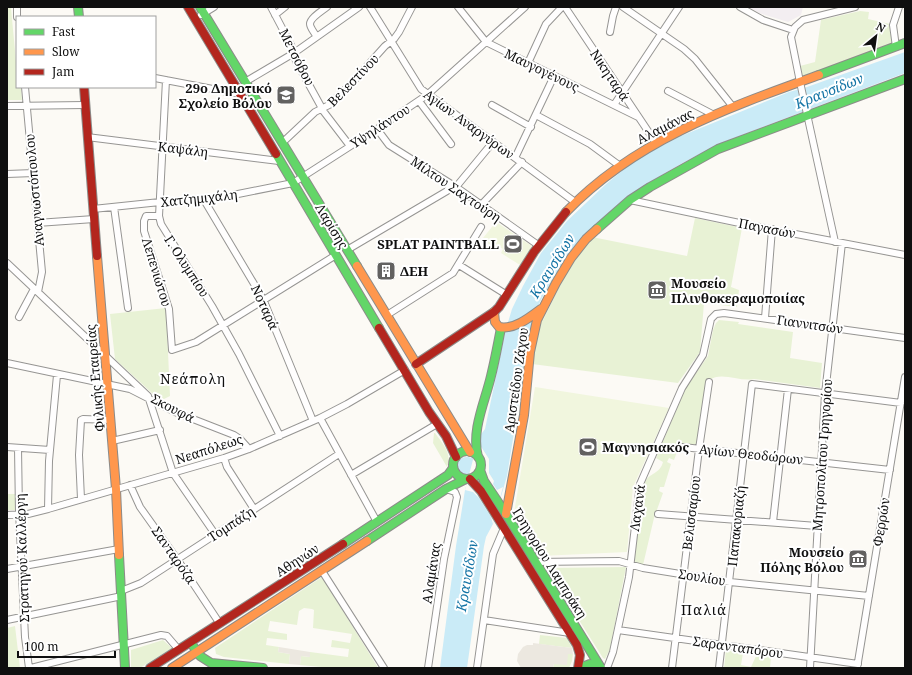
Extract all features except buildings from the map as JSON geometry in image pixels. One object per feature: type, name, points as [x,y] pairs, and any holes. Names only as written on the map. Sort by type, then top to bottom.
[{"type":"main road","name":"Λαρίσης","points":[[188,7],[292,183],[437,424],[446,436],[456,457]]},
{"type":"main road","name":"Λαρίσης","points":[[202,10],[458,435],[475,453]]},
{"type":"main road","name":"Αλαμάνας","points":[[494,312],[538,245],[575,202],[620,166],[656,143],[714,115],[905,43]]},
{"type":"main road","name":"Αριστείδου Ζάχου","points":[[506,514],[524,415],[530,352],[538,311],[581,246],[598,227],[630,200],[650,187],[718,149],[905,79]]},
{"type":"main road","name":"Φιλικής Εταιρείας","points":[[84,88],[116,489],[126,668]]},
{"type":"main road","points":[[503,329],[513,327],[538,311]]},
{"type":"main road","points":[[416,364],[494,312],[495,322],[503,329]]},
{"type":"main road","points":[[480,470],[481,463],[475,453],[476,430],[503,329]]},
{"type":"main road","points":[[468,479],[457,476],[453,468],[453,463],[456,457],[461,453],[475,453]]},
{"type":"main road","name":"Αθηνών","points":[[150,668],[377,522],[448,475],[453,468]]},
{"type":"main road","name":"Γρηγορίου Λαμπράκη","points":[[480,470],[484,481],[506,514],[600,668]]},
{"type":"main road","name":"Αθηνών","points":[[172,668],[446,489],[476,476],[480,470]]},
{"type":"main road","name":"Γρηγορίου Λαμπράκη","points":[[468,479],[481,491],[570,633],[577,645],[580,655],[579,668]]},
{"type":"main road","points":[[191,643],[197,652],[207,661],[263,668]]},
{"type":"main road","points":[[579,668],[590,664],[600,668]]},
{"type":"street","points":[[195,19],[202,10],[214,7]]},
{"type":"street","name":"Μετσόβου","points":[[271,7],[294,53],[296,61],[326,116],[350,146]]},
{"type":"street","points":[[275,15],[284,7]]},
{"type":"street","points":[[316,36],[310,23],[326,7]]},
{"type":"street","points":[[246,82],[294,53],[359,7]]},
{"type":"street","name":"Αγίων Αναργύρων","points":[[370,7],[415,82],[427,95],[522,162],[575,202]]},
{"type":"street","name":"Βελεστίνου","points":[[282,143],[315,112],[329,105],[350,85],[385,46],[397,35],[412,7]]},
{"type":"street","name":"Μαυγογένους","points":[[458,7],[486,42],[638,117]]},
{"type":"street","name":"Υψηλάντου","points":[[303,176],[427,95],[525,7]]},
{"type":"street","points":[[528,63],[546,24],[562,7]]},
{"type":"street","name":"Νικηταρά","points":[[565,7],[656,143]]},
{"type":"street","points":[[610,32],[616,7]]},
{"type":"street","points":[[623,7],[684,49],[695,59],[733,107]]},
{"type":"street","points":[[614,105],[679,7]]},
{"type":"street","points":[[740,7],[763,20],[793,30]]},
{"type":"street","points":[[835,242],[791,40],[796,24],[803,20],[855,7]]},
{"type":"street","points":[[896,47],[893,26],[899,7]]},
{"type":"street","points":[[515,158],[554,76]]},
{"type":"street","points":[[156,78],[239,94]]},
{"type":"street","name":"Γ. Ολυμπίου","points":[[166,80],[159,216],[163,229],[224,326],[280,436]]},
{"type":"street","name":"Αναγνωστόπουλου","points":[[19,317],[36,290],[42,272],[25,88]]},
{"type":"street","points":[[668,91],[714,115]]},
{"type":"street","points":[[419,101],[451,144]]},
{"type":"street","points":[[7,106],[85,105]]},
{"type":"street","points":[[492,105],[531,127]]},
{"type":"street","points":[[536,115],[590,144],[620,166]]},
{"type":"street","name":"Μίλτου Σαχτούρη","points":[[377,129],[389,145],[481,204],[538,245]]},
{"type":"street","name":"Καψάλη","points":[[87,137],[279,161]]},
{"type":"street","points":[[347,250],[454,186],[493,142]]},
{"type":"street","points":[[481,204],[522,162]]},
{"type":"street","points":[[7,174],[34,173]]},
{"type":"street","name":"Χατζημιχάλη","points":[[93,210],[160,202],[218,198],[292,183],[303,176]]},
{"type":"street","name":"Νοταρά","points":[[204,200],[263,299],[313,421]]},
{"type":"street","name":"Παγασών","points":[[630,200],[905,255]]},
{"type":"street","points":[[114,207],[128,308]]},
{"type":"street","name":"Χατζημιχάλη","points":[[144,218],[147,216],[159,216]]},
{"type":"street","name":"Λεπενιώτου","points":[[144,218],[145,235],[169,309],[172,350],[191,344],[224,326]]},
{"type":"street","points":[[37,223],[94,219]]},
{"type":"street","points":[[387,315],[453,273],[481,227]]},
{"type":"street","points":[[765,318],[772,229]]},
{"type":"street","name":"Μητροπολίτου Γρηγορίου","points":[[810,668],[825,394],[842,243]]},
{"type":"street","points":[[224,326],[263,299],[336,255]]},
{"type":"street","name":"Σκουφά","points":[[7,263],[145,392],[150,399],[175,412],[234,435],[249,449]]},
{"type":"street","points":[[459,265],[506,294]]},
{"type":"street","name":"Γιαννιτσών","points":[[714,315],[722,313],[765,318],[905,338]]},
{"type":"street","name":"Λαχανά","points":[[607,668],[613,652],[618,630],[630,564],[639,488],[678,395],[703,355],[709,323],[714,315]]},
{"type":"street","points":[[7,363],[130,389],[150,399],[173,473],[215,534]]},
{"type":"street","name":"Νεαπόλεως","points":[[7,515],[19,515],[48,509],[224,458],[249,449],[320,418],[405,370]]},
{"type":"street","points":[[48,509],[48,474],[57,374]]},
{"type":"street","name":"Φερρών","points":[[858,666],[905,377]]},
{"type":"street","name":"Βελισσαρίου","points":[[672,668],[699,449],[709,382]]},
{"type":"street","name":"Παπακυριαζή","points":[[719,668],[752,384],[788,389]]},
{"type":"street","points":[[773,522],[788,389],[901,403]]},
{"type":"street","points":[[320,418],[377,522]]},
{"type":"street","points":[[81,499],[79,455],[81,420],[110,420]]},
{"type":"street","points":[[351,476],[437,424]]},
{"type":"street","points":[[112,441],[160,430]]},
{"type":"street","points":[[7,447],[50,450]]},
{"type":"street","name":"Αγίων Θεοδώρων","points":[[683,447],[890,470]]},
{"type":"street","name":"Στρατηγού Καλλέργη","points":[[18,448],[19,515],[25,643],[30,668]]},
{"type":"street","name":"Τομπάζη","points":[[7,620],[122,593],[141,583],[339,454]]},
{"type":"street","points":[[224,458],[227,467],[254,509]]},
{"type":"street","name":"Σανταρόζα","points":[[130,485],[140,507],[220,624]]},
{"type":"street","name":"Αλαμάνας","points":[[428,668],[444,559],[457,497],[454,492],[446,489]]},
{"type":"street","points":[[658,514],[817,526]]},
{"type":"street","points":[[477,668],[493,554],[504,528]]},
{"type":"street","points":[[7,569],[119,549]]},
{"type":"street","name":"Σουλίου","points":[[535,562],[616,561],[641,567],[730,582],[869,596]]},
{"type":"street","points":[[322,571],[384,668]]},
{"type":"street","points":[[484,620],[570,633]]},
{"type":"street","name":"Σαρανταπόρου","points":[[618,630],[810,657],[858,666]]},
{"type":"street","points":[[30,668],[164,635],[168,637],[180,650]]},
{"type":"shaded area","points":[[749,7],[803,7],[801,15],[788,22],[759,13]]},
{"type":"shaded area","points":[[533,643],[572,648],[573,654],[568,654],[567,665],[554,664],[553,668],[521,668],[517,661],[518,654],[523,647],[533,645]]},
{"type":"shaded area","points":[[279,647],[310,652],[310,657],[301,656],[300,665],[289,664],[290,654],[278,652]]},
{"type":"green space","points":[[7,8],[11,8],[16,61],[16,88],[21,88],[22,100],[7,100]]},
{"type":"green space","points":[[860,11],[869,12],[868,19],[890,24],[892,45],[802,78],[800,66],[815,62],[821,20]]},
{"type":"green space","points":[[695,218],[742,228],[731,287],[739,290],[737,307],[704,303],[700,352],[678,383],[532,364],[541,319],[543,320],[574,260],[592,237],[687,256]]},
{"type":"green space","name":"SPLAT PAINTBALL","points":[[496,222],[532,246],[520,265],[501,253],[503,249],[494,243],[491,246],[483,238]]},
{"type":"green space","points":[[166,308],[170,396],[164,399],[153,394],[115,359],[110,314]]},
{"type":"green space","points":[[719,320],[739,322],[738,324],[793,332],[790,358],[822,363],[820,388],[719,376],[709,380],[697,446],[680,444],[674,460],[669,458],[667,462],[671,464],[664,487],[660,487],[659,491],[663,493],[654,518],[643,565],[635,563],[640,507],[645,482],[662,466],[663,462],[656,458],[685,389],[708,356],[713,330]]},
{"type":"green space","name":"Μαγνησιακός","points":[[535,387],[669,408],[633,487],[627,552],[540,556],[514,513]]},
{"type":"green space","points":[[434,433],[448,453],[449,458],[447,467],[433,443]]},
{"type":"green space","points":[[7,494],[15,494],[16,510],[7,510]]},
{"type":"green space","points":[[626,567],[610,649],[605,659],[546,568]]},
{"type":"green space","points":[[322,577],[377,668],[332,668],[300,665],[301,656],[310,657],[310,652],[348,657],[349,649],[331,647],[332,640],[350,643],[352,634],[313,628],[314,610],[304,608],[299,611],[297,625],[270,621],[268,631],[287,634],[287,640],[267,638],[266,645],[279,647],[278,652],[290,654],[289,664],[224,657],[216,654],[215,648]]},
{"type":"green space","points":[[15,626],[20,668],[7,668],[7,628]]},
{"type":"green space","points":[[540,635],[567,638],[572,648],[539,644]]},
{"type":"green space","points":[[163,640],[172,648],[140,668],[131,668],[131,650]]},
{"type":"green space","points":[[726,650],[743,653],[741,665],[751,667],[757,654],[771,656],[770,668],[724,668]]},
{"type":"green space","points":[[568,653],[573,654],[569,668],[553,668],[554,664]]},
{"type":"water","name":"Κραυσίδων","points":[[905,52],[905,73],[726,141],[701,153],[651,182],[606,216],[586,235],[568,257],[538,305],[535,314],[507,476],[493,524],[486,537],[484,546],[467,668],[440,668],[456,546],[465,490],[469,475],[463,474],[457,468],[459,460],[468,457],[474,459],[479,437],[485,429],[506,329],[512,309],[541,253],[567,221],[605,185],[629,165],[646,154],[681,136],[789,92]]},
{"type":"pier","points":[[479,437],[480,445],[489,459],[489,473],[494,481],[493,484],[497,490],[503,487],[493,524],[491,517],[479,498],[473,492],[465,490]]},
{"type":"traffic: fast","points":[[78,7],[79,16]]},
{"type":"traffic: fast","points":[[200,7],[357,266]]},
{"type":"traffic: fast","points":[[819,75],[905,43]]},
{"type":"traffic: fast","points":[[597,229],[630,200],[650,187],[718,149],[905,79]]},
{"type":"traffic: fast","points":[[276,154],[379,328]]},
{"type":"traffic: fast","points":[[478,457],[476,447],[477,426],[492,370],[501,328]]},
{"type":"traffic: fast","points":[[467,451],[477,455],[481,465],[477,475],[467,479],[457,475],[453,465],[457,455],[467,451]]},
{"type":"traffic: fast","points":[[343,544],[448,475],[453,468]]},
{"type":"traffic: fast","points":[[480,470],[484,481],[601,668]]},
{"type":"traffic: fast","points":[[367,541],[446,489],[466,479]]},
{"type":"traffic: fast","points":[[119,555],[125,668]]},
{"type":"traffic: fast","points":[[191,643],[200,656],[211,663],[263,668]]},
{"type":"traffic: fast","points":[[580,668],[590,664],[600,668]]},
{"type":"traffic: slow","points":[[566,212],[593,187],[622,165],[652,146],[717,114],[750,100],[819,75]]},
{"type":"traffic: slow","points":[[506,514],[524,415],[530,352],[537,320],[571,258],[586,239],[597,229]]},
{"type":"traffic: slow","points":[[97,256],[116,489],[119,555]]},
{"type":"traffic: slow","points":[[357,266],[470,452]]},
{"type":"traffic: slow","points":[[494,312],[495,322],[499,327],[510,327],[516,325],[541,309]]},
{"type":"traffic: slow","points":[[172,668],[367,541]]},
{"type":"traffic: jam","points":[[188,7],[276,154]]},
{"type":"traffic: jam","points":[[84,88],[97,256]]},
{"type":"traffic: jam","points":[[416,364],[494,312],[499,307],[534,252],[566,212]]},
{"type":"traffic: jam","points":[[379,328],[429,412],[446,436],[456,457]]},
{"type":"traffic: jam","points":[[470,479],[481,491],[577,645],[580,655],[578,668]]},
{"type":"traffic: jam","points":[[150,668],[343,544]]},
{"type":"place","name":"29ο Δημοτικό Σχολείο Βόλου","points":[[286,95]]},
{"type":"place","name":"SPLAT PAINTBALL","points":[[513,244]]},
{"type":"place","name":"ΔΕΗ","points":[[386,271]]},
{"type":"place","name":"Μουσείο Πλινθοκεραμοποιίας","points":[[657,290]]},
{"type":"place","name":"Μαγνησιακός","points":[[588,447]]},
{"type":"place","name":"Μουσείο Πόλης Βόλου","points":[[858,559]]},
{"type":"district","name":"Νεάπολη","points":[[193,379]]},
{"type":"district","name":"Παλιά","points":[[704,610]]}]
